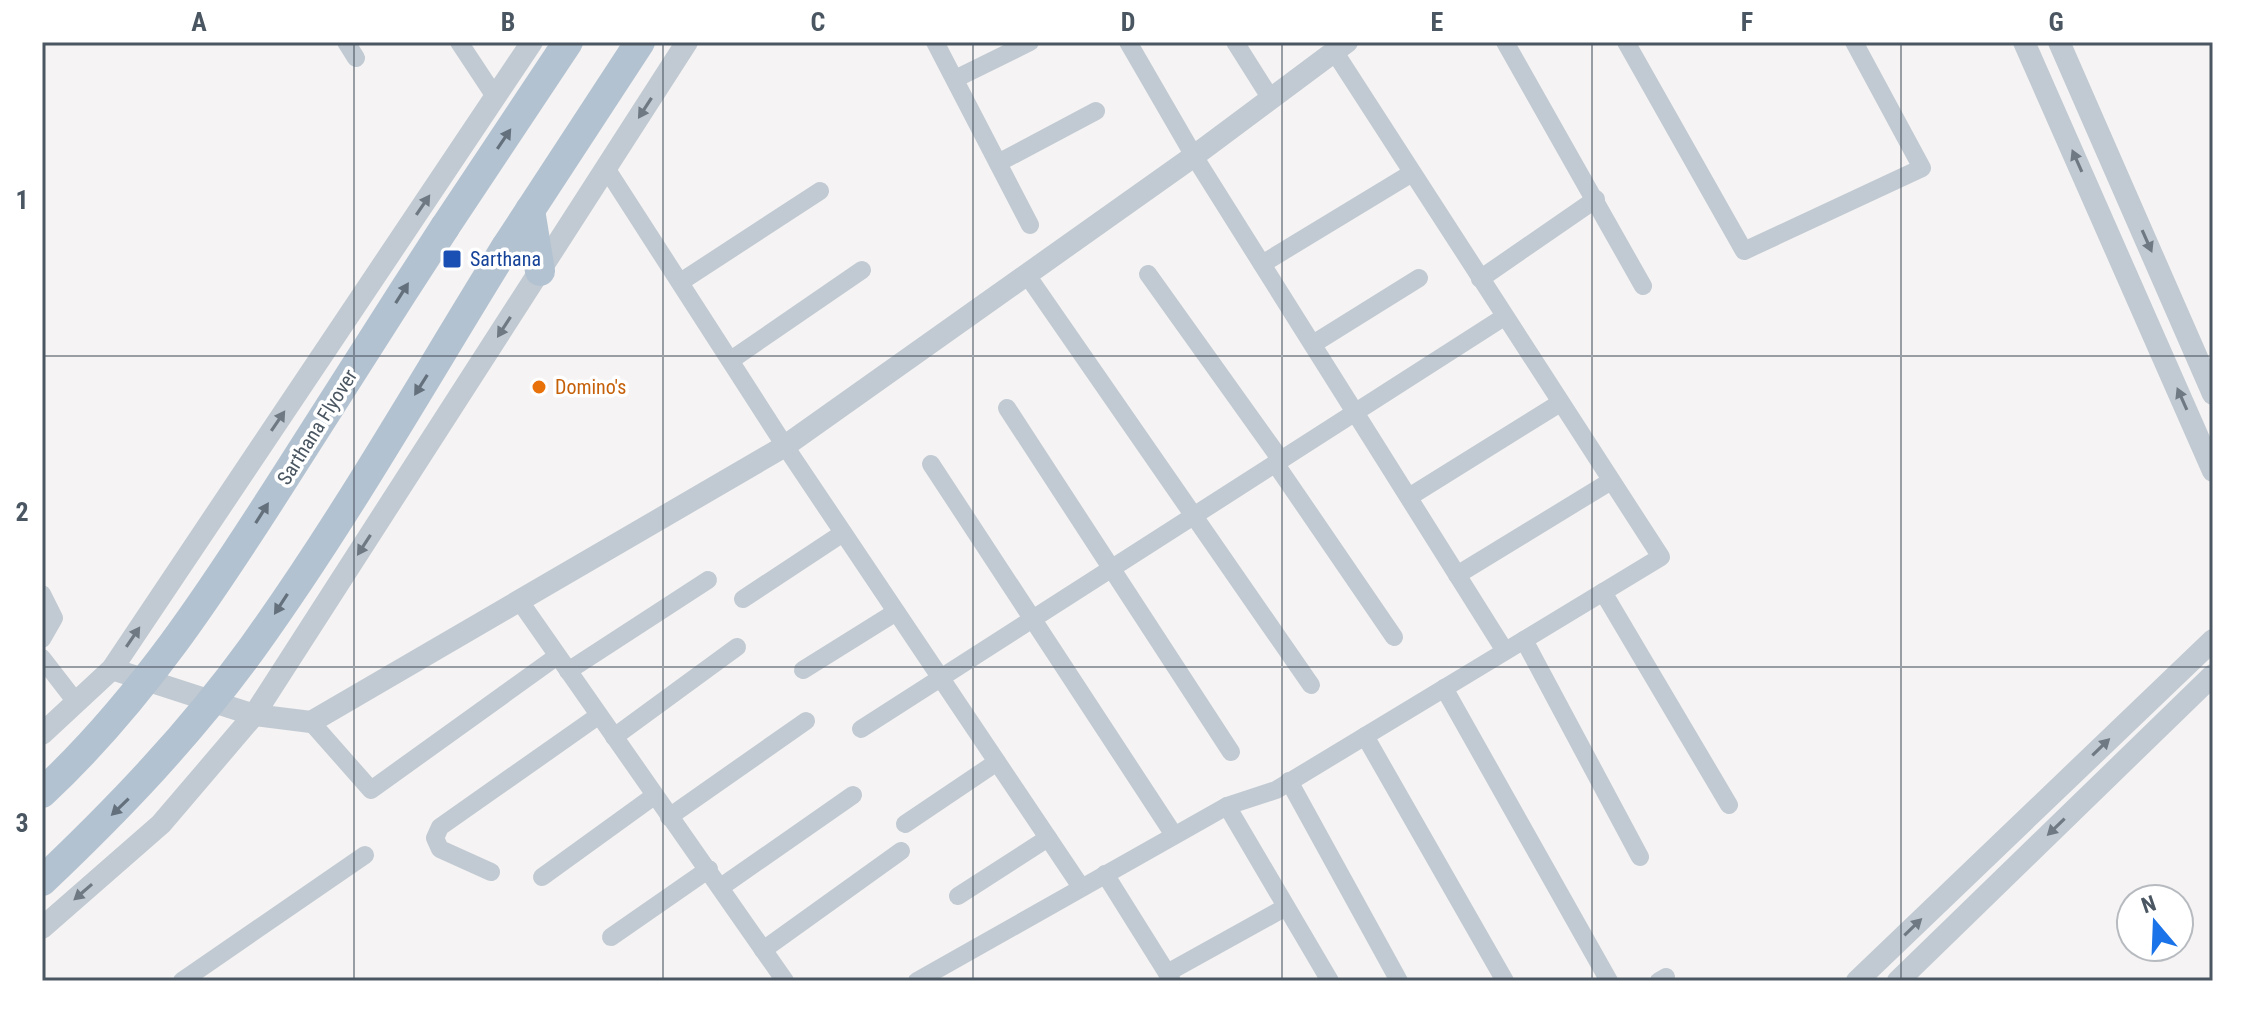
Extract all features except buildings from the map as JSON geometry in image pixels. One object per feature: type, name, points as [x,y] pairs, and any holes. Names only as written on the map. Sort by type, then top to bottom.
[{"type":"main road","name":"Sarthana Flyover","points":[[42,793],[79,759],[133,697],[209,597],[445,227],[568,42]]},
{"type":"main road","points":[[42,881],[129,799],[252,648],[351,498],[506,247],[640,42]]},
{"type":"main road","points":[[530,210],[540,271]]},
{"type":"street","points":[[459,42],[496,98]]},
{"type":"street","points":[[42,734],[112,669],[532,42]]},
{"type":"street","points":[[42,928],[161,824],[254,715],[687,42]]},
{"type":"street","points":[[935,42],[1030,225]]},
{"type":"street","points":[[955,79],[1030,42]]},
{"type":"street","points":[[1128,42],[1194,156],[1505,651]]},
{"type":"street","points":[[1235,42],[1271,99]]},
{"type":"street","points":[[1505,42],[1643,286]]},
{"type":"street","points":[[1626,42],[1744,251],[1922,168],[1854,42]]},
{"type":"street","points":[[2024,42],[2213,471]]},
{"type":"street","points":[[2059,42],[2213,394]]},
{"type":"street","points":[[112,669],[254,715],[311,722],[521,603],[785,446],[1194,156],[1340,47],[1412,173],[1661,557],[1276,790],[1227,806],[917,981]]},
{"type":"street","points":[[998,163],[1096,111]]},
{"type":"street","points":[[606,168],[682,281],[785,446],[1081,887]]},
{"type":"street","points":[[1262,264],[1412,173]]},
{"type":"street","points":[[682,281],[820,191]]},
{"type":"street","points":[[1480,279],[1596,199]]},
{"type":"street","points":[[731,360],[862,270]]},
{"type":"street","points":[[1148,274],[1394,637]]},
{"type":"street","points":[[1027,275],[1196,514],[1311,685]]},
{"type":"street","points":[[1313,344],[1419,278]]},
{"type":"street","points":[[861,729],[1504,317]]},
{"type":"street","points":[[1409,497],[1560,403]]},
{"type":"street","points":[[1007,408],[1231,752]]},
{"type":"street","points":[[931,464],[1174,835]]},
{"type":"street","points":[[1457,575],[1611,481]]},
{"type":"street","points":[[743,599],[843,533]]},
{"type":"street","points":[[311,722],[371,790],[562,664],[708,580]]},
{"type":"street","points":[[1603,592],[1729,805]]},
{"type":"street","points":[[42,594],[54,618],[42,639]]},
{"type":"street","points":[[521,603],[785,981]]},
{"type":"street","points":[[803,670],[896,612]]},
{"type":"street","points":[[1524,640],[1640,857]]},
{"type":"street","points":[[1857,981],[2213,640]]},
{"type":"street","points":[[614,737],[737,647]]},
{"type":"street","points":[[44,663],[76,702]]},
{"type":"street","points":[[1898,981],[2213,675]]},
{"type":"street","points":[[1444,688],[1609,981]]},
{"type":"street","points":[[491,872],[440,849],[435,838],[440,827],[598,716]]},
{"type":"street","points":[[669,817],[806,721]]},
{"type":"street","points":[[1365,736],[1505,981]]},
{"type":"street","points":[[905,824],[997,762]]},
{"type":"street","points":[[1289,781],[1399,981]]},
{"type":"street","points":[[721,887],[853,795]]},
{"type":"street","points":[[542,877],[654,796]]},
{"type":"street","points":[[1227,806],[1330,981]]},
{"type":"street","points":[[958,896],[1048,838]]},
{"type":"street","points":[[763,950],[901,851]]},
{"type":"street","points":[[182,981],[365,855]]},
{"type":"street","points":[[611,937],[709,869]]},
{"type":"street","points":[[1105,874],[1169,977],[1286,907]]},
{"type":"place","name":"Sarthana","points":[[452,259]]},
{"type":"place","name":"Domino's","points":[[539,387]]}]
